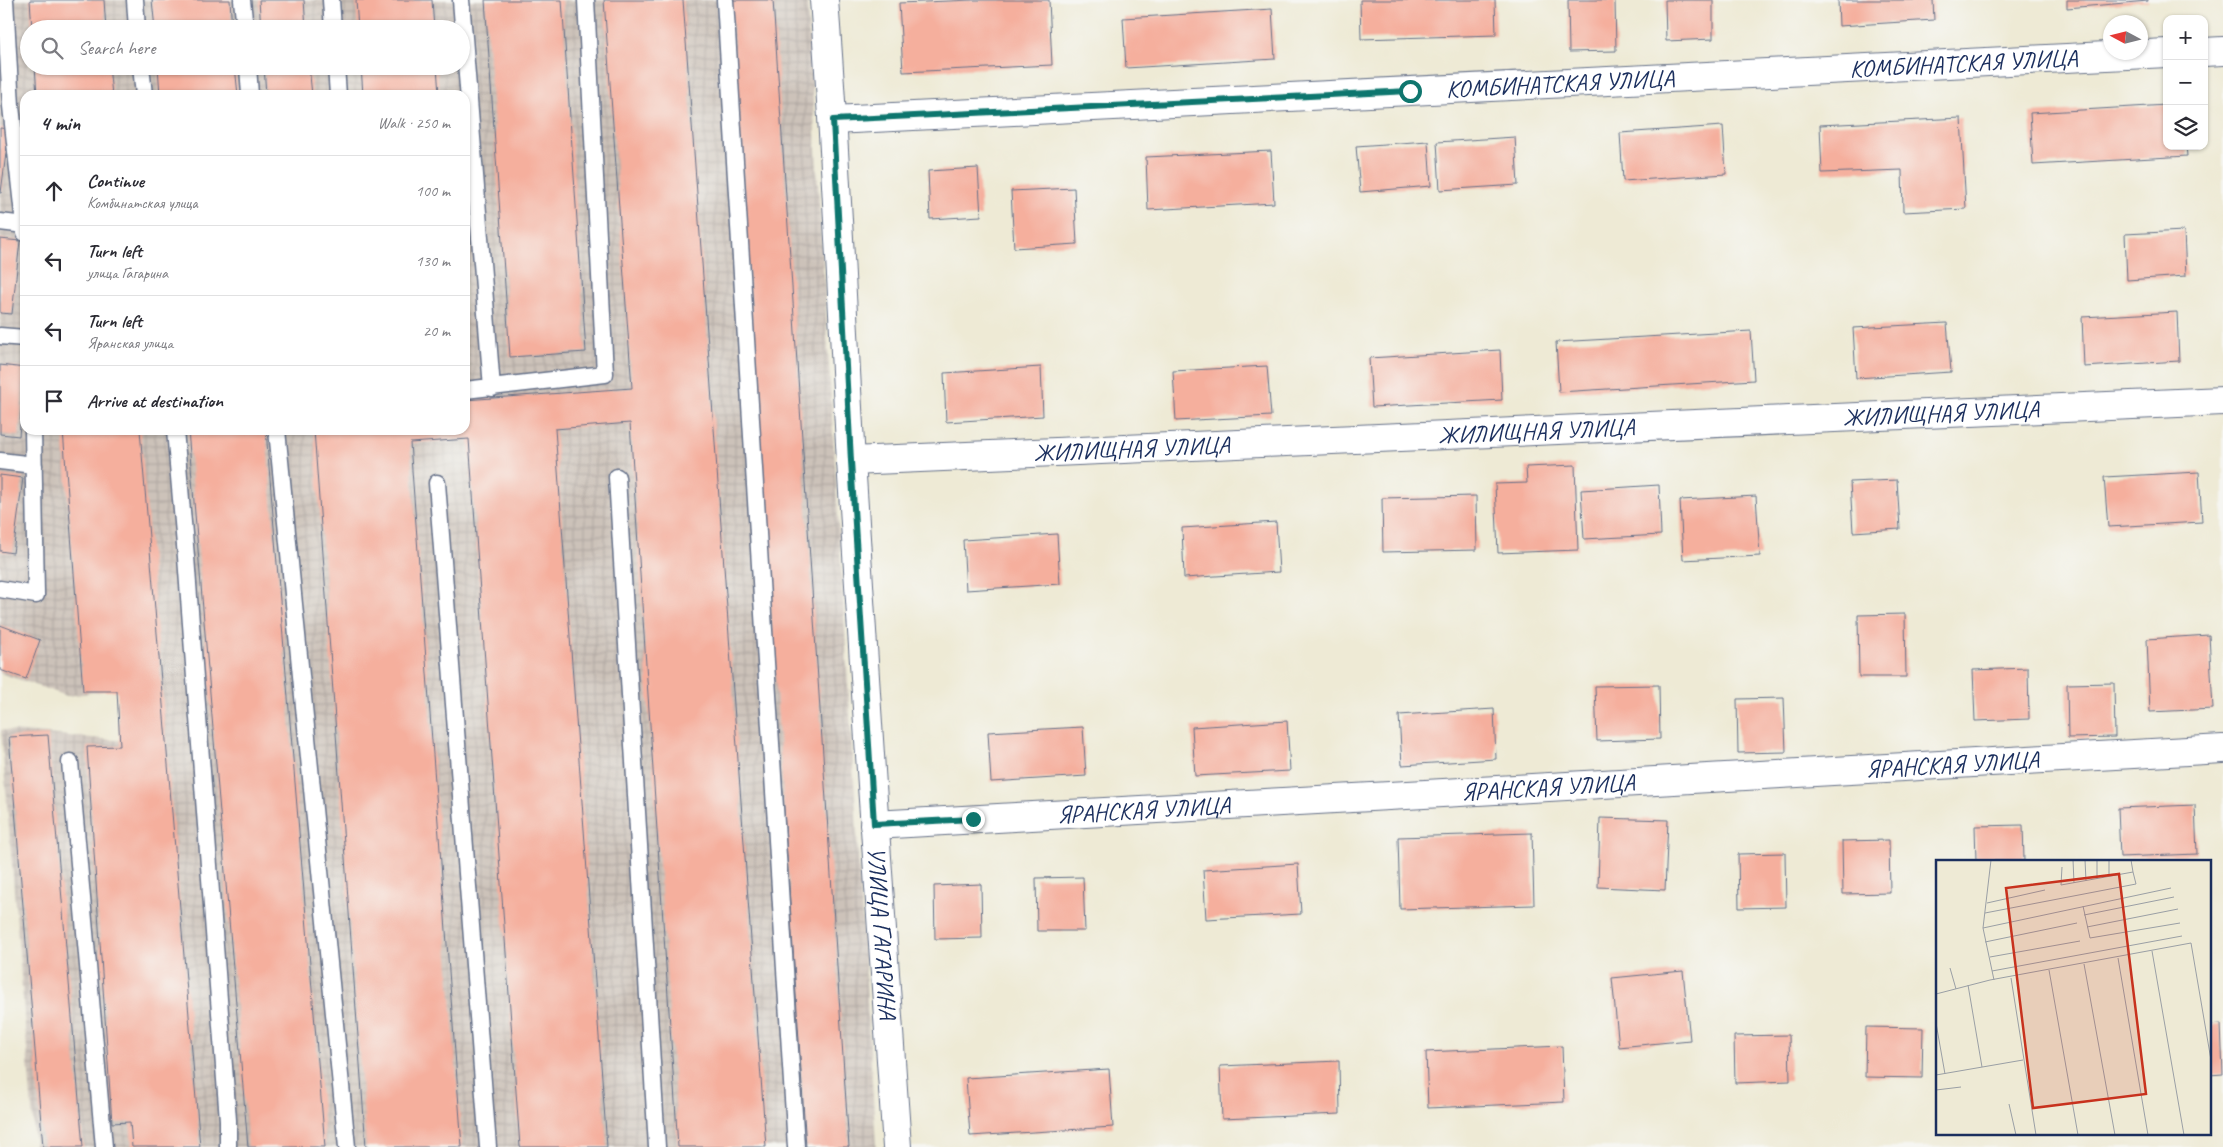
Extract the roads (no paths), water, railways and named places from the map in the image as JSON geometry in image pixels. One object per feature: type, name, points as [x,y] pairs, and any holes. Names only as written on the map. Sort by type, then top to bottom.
[{"type":"street","name":"УЛИЦА ГАГАРИНА","points":[[824,0],[833,120],[851,461],[874,824],[897,1147]]},
{"type":"street","points":[[2208,52],[2223,51]]},
{"type":"street","name":"КОМБИНАТСКАЯ УЛИЦА","points":[[833,120],[2163,54]]},
{"type":"street","name":"ЖИЛИЩНАЯ УЛИЦА","points":[[851,461],[2223,401]]},
{"type":"street","name":"ЯРАНСКАЯ УЛИЦА","points":[[874,824],[2223,750]]},
{"type":"lane","points":[[5,0],[6,105],[20,193]]},
{"type":"lane","points":[[135,0],[137,20]]},
{"type":"lane","points":[[242,0],[244,20]]},
{"type":"lane","points":[[331,0],[333,20]]},
{"type":"lane","points":[[461,0],[463,20]]},
{"type":"lane","points":[[470,390],[605,374],[586,0]]},
{"type":"lane","points":[[725,0],[796,1147]]},
{"type":"lane","points":[[142,75],[143,90]]},
{"type":"lane","points":[[249,75],[250,90]]},
{"type":"lane","points":[[337,75],[338,90]]},
{"type":"lane","points":[[467,75],[468,90]]},
{"type":"lane","points":[[470,113],[492,388]]},
{"type":"lane","points":[[0,222],[20,224]]},
{"type":"lane","points":[[0,336],[20,338]]},
{"type":"lane","points":[[0,589],[36,595],[33,435]]},
{"type":"lane","points":[[175,435],[228,1120],[228,1147]]},
{"type":"lane","points":[[277,435],[347,1147]]},
{"type":"lane","points":[[0,461],[34,464]]},
{"type":"lane","points":[[617,478],[658,1147]]},
{"type":"lane","points":[[437,482],[488,1147]]},
{"type":"lane","points":[[70,762],[104,1147]]}]
